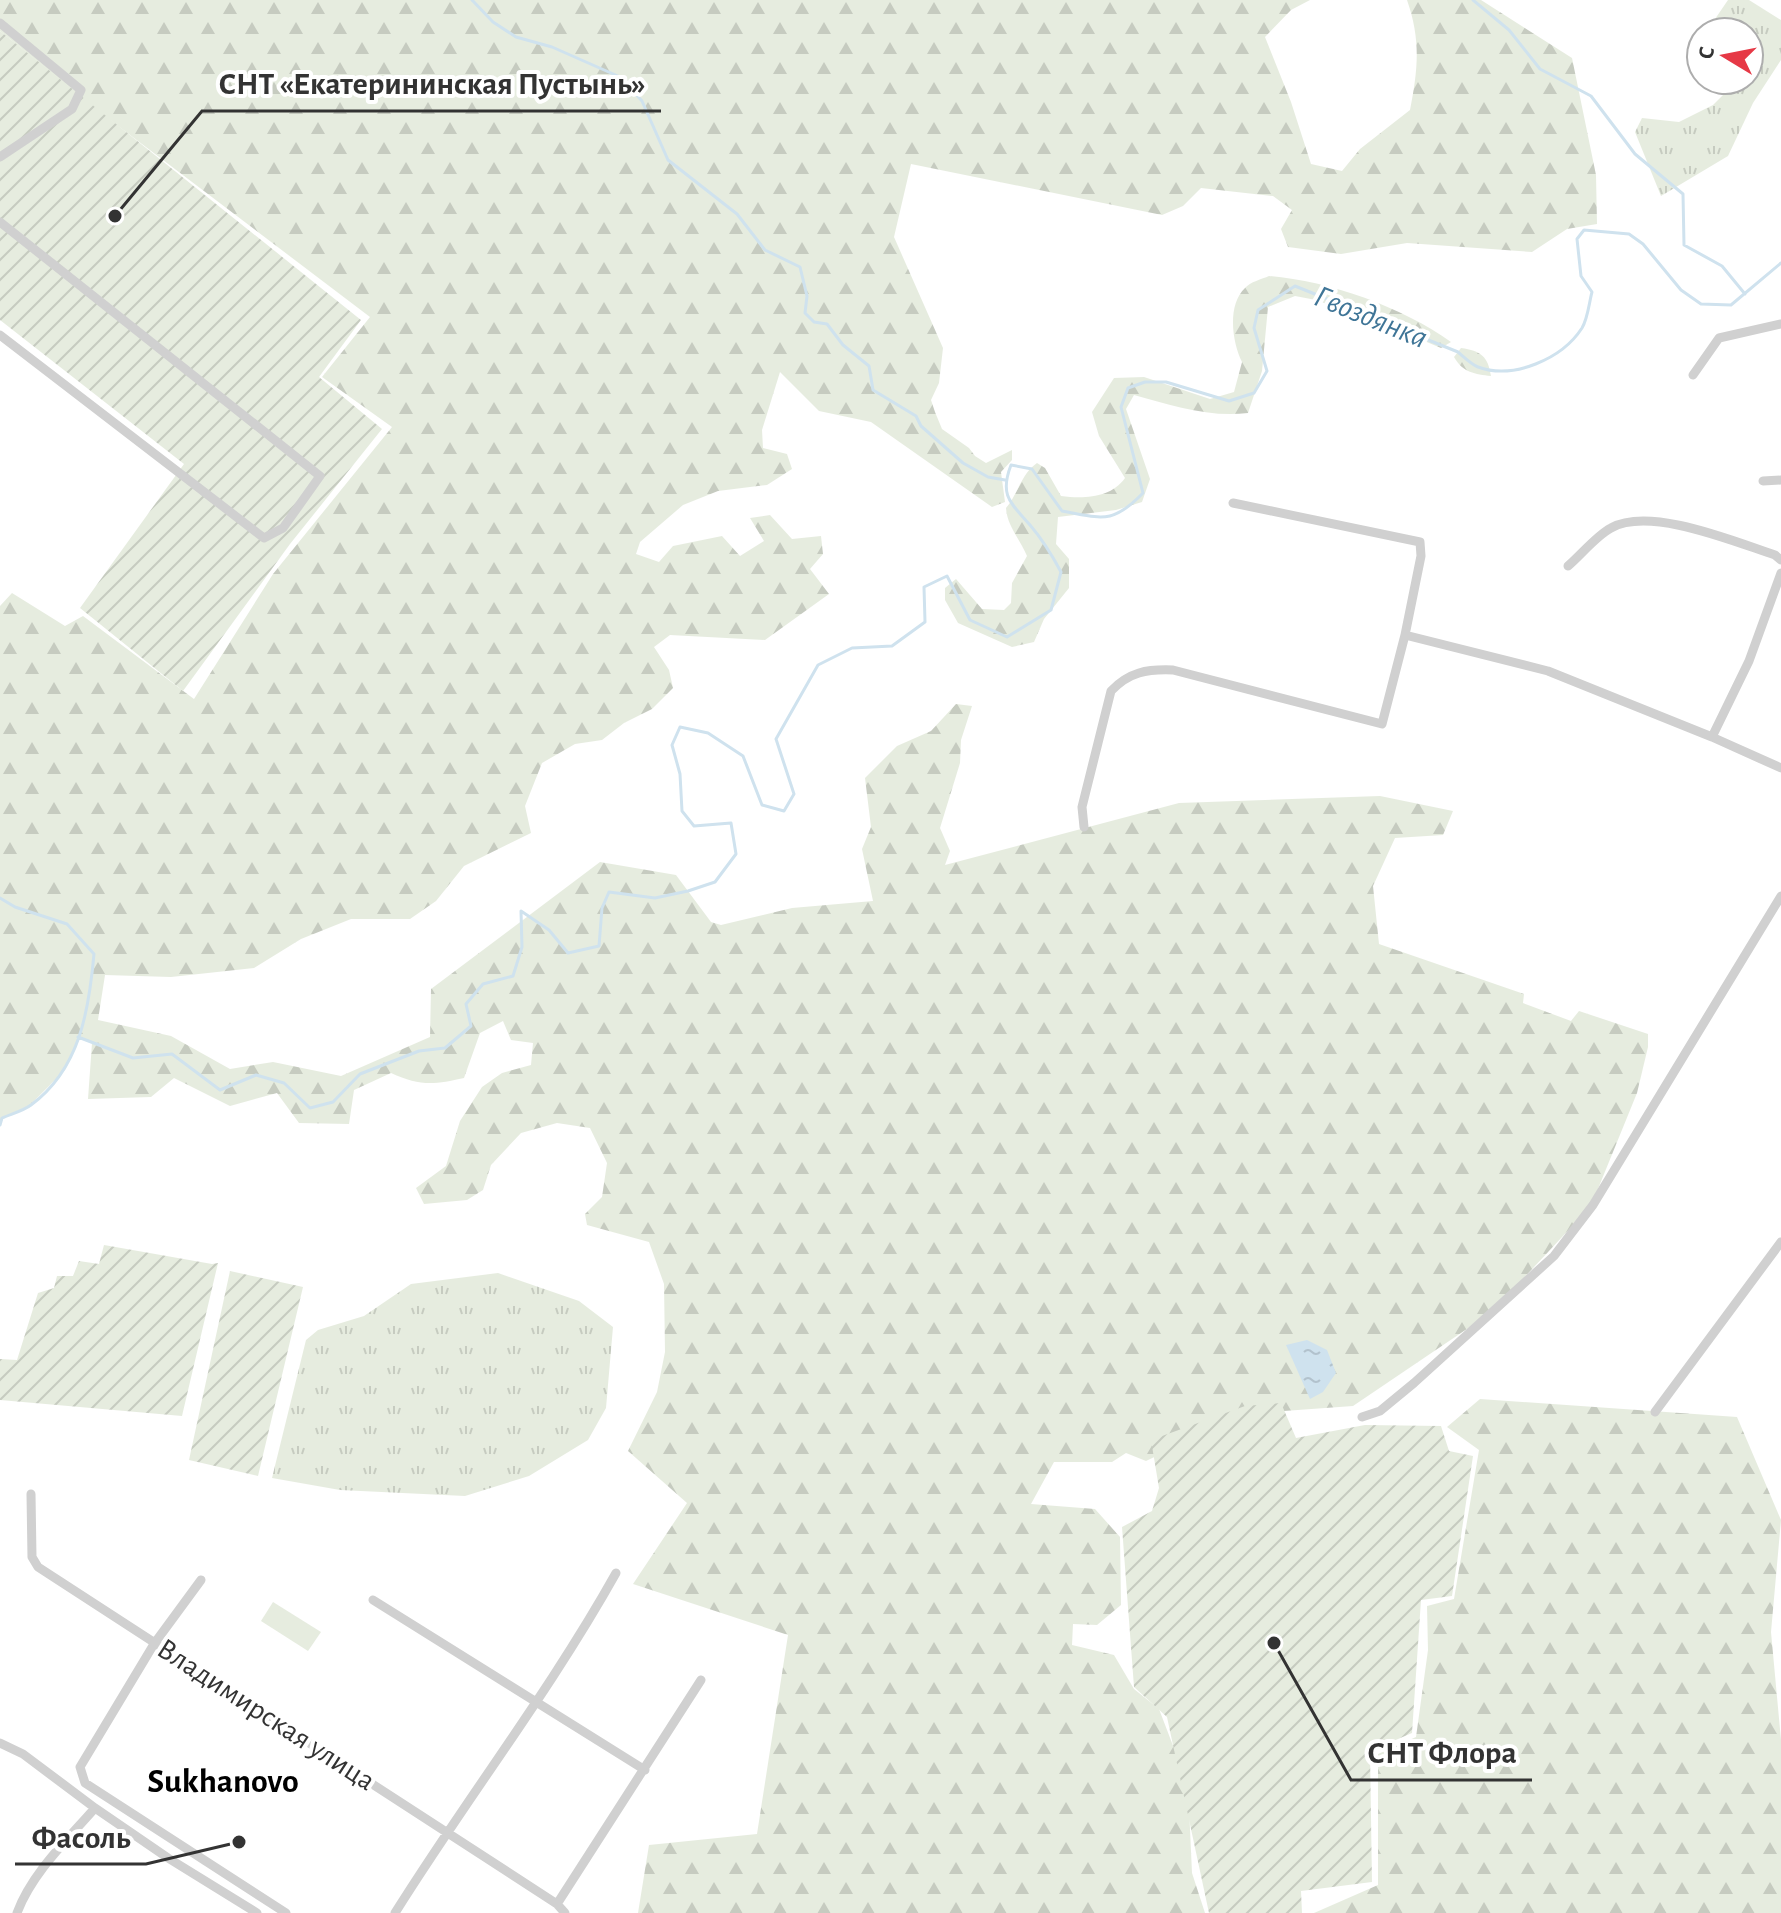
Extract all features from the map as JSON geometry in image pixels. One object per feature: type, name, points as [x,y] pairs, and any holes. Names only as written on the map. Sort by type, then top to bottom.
[{"type":"street","points":[[0,23],[81,90],[72,109],[0,157]]},
{"type":"street","points":[[0,222],[320,476],[283,528],[264,538],[0,335]]},
{"type":"street","points":[[1693,375],[1719,338],[1781,324]]},
{"type":"street","points":[[1763,481],[1781,480]]},
{"type":"street","points":[[1084,827],[1082,807],[1111,691],[1124,678],[1149,669],[1173,670],[1382,724],[1405,635],[1421,556],[1420,542],[1233,503]]},
{"type":"street","points":[[1568,566],[1611,528],[1640,521],[1705,530],[1775,555],[1781,560]]},
{"type":"street","points":[[1712,737],[1749,661],[1781,573]]},
{"type":"street","points":[[1405,635],[1548,671],[1781,768]]},
{"type":"street","points":[[1362,1417],[1380,1411],[1414,1383],[1554,1256],[1593,1205],[1781,896]]},
{"type":"street","points":[[1655,1412],[1781,1242]]},
{"type":"street","name":"Владимирская улица","points":[[31,1494],[32,1557],[38,1567],[447,1831],[557,1904],[565,1913]]},
{"type":"street","points":[[395,1913],[447,1831],[537,1704],[585,1630],[616,1573]]},
{"type":"street","points":[[201,1580],[154,1644],[80,1767],[85,1783],[286,1913]]},
{"type":"street","points":[[373,1600],[645,1770]]},
{"type":"street","points":[[557,1904],[701,1680]]},
{"type":"street","points":[[0,1743],[23,1754],[168,1858],[257,1913]]},
{"type":"street","points":[[17,1913],[40,1872],[95,1808]]},
{"type":"green space","points":[[0,0],[1310,0],[1291,10],[1265,37],[1311,164],[1342,171],[1360,149],[1410,110],[1417,55],[1407,0],[1481,0],[1572,58],[1596,175],[1597,224],[1567,229],[1532,252],[1407,243],[1341,254],[1288,247],[1281,229],[1292,210],[1273,196],[1201,188],[1183,206],[1162,215],[911,164],[894,237],[943,348],[939,383],[931,400],[942,429],[986,463],[1012,450],[1012,460],[1001,472],[1005,502],[992,507],[871,422],[819,411],[780,372],[762,430],[763,448],[787,454],[792,469],[767,485],[718,491],[683,505],[640,542],[636,554],[659,562],[673,546],[722,536],[740,556],[764,541],[750,518],[770,515],[792,539],[821,536],[823,554],[810,569],[829,594],[765,640],[670,635],[654,647],[669,670],[673,688],[652,709],[624,723],[602,740],[575,744],[542,763],[525,806],[531,833],[464,866],[436,901],[410,919],[351,919],[301,939],[254,968],[171,977],[105,975],[98,1020],[171,1036],[230,1069],[273,1062],[341,1076],[430,1037],[431,989],[600,862],[676,875],[711,922],[721,925],[792,908],[873,901],[862,849],[871,827],[865,778],[897,746],[931,731],[956,704],[972,706],[961,740],[960,763],[940,828],[950,851],[945,865],[1179,803],[1380,796],[1453,811],[1443,835],[1395,838],[1373,886],[1379,944],[1524,994],[1523,1003],[1571,1021],[1579,1011],[1648,1034],[1637,1093],[1591,1206],[1492,1312],[1353,1406],[1244,1414],[1146,1461],[1126,1453],[1112,1462],[1054,1462],[1031,1504],[1095,1509],[1120,1537],[1121,1605],[1097,1625],[1073,1624],[1072,1645],[1114,1655],[1134,1689],[1159,1709],[1188,1785],[1192,1873],[1205,1913],[638,1913],[649,1845],[757,1834],[788,1635],[633,1584],[687,1503],[628,1451],[657,1392],[665,1352],[664,1284],[649,1242],[587,1225],[585,1214],[602,1197],[607,1163],[590,1128],[557,1123],[521,1133],[491,1165],[483,1190],[467,1200],[424,1204],[416,1188],[446,1166],[460,1121],[482,1087],[502,1073],[531,1065],[533,1043],[511,1040],[503,1021],[480,1033],[464,1078],[427,1083],[391,1073],[354,1090],[349,1124],[299,1123],[277,1093],[230,1106],[174,1078],[151,1097],[88,1099],[92,1043],[78,1038],[65,1070],[30,1105],[3,1118],[0,1125],[0,606],[12,593],[65,626],[83,616],[194,699],[273,574],[392,427],[322,377],[370,317],[101,113],[0,31]]},
{"type":"green space","points":[[1728,0],[1749,0],[1781,20],[1781,60],[1765,85],[1765,16],[1717,16]]},
{"type":"green space","points":[[0,31],[361,320],[319,377],[382,429],[290,544],[183,691],[80,608],[184,464],[0,320]]},
{"type":"green space","points":[[1722,96],[1758,96],[1728,156],[1661,196],[1635,132],[1642,118],[1679,122],[1713,105]]},
{"type":"green space","points":[[1269,276],[1316,284],[1364,298],[1432,329],[1451,342],[1441,348],[1410,335],[1388,318],[1345,311],[1316,300],[1295,296],[1268,307],[1262,371],[1248,413],[1205,412],[1134,395],[1126,409],[1150,479],[1142,502],[1116,510],[1058,517],[1056,544],[1069,559],[1069,588],[1044,619],[1034,642],[1012,647],[958,623],[945,600],[945,588],[956,579],[982,609],[1004,610],[1011,603],[1012,583],[1027,556],[1011,527],[1006,508],[1023,478],[1037,463],[1045,468],[1061,496],[1096,496],[1112,490],[1125,478],[1099,436],[1092,412],[1114,378],[1144,377],[1210,399],[1234,392],[1242,362],[1234,334],[1236,304],[1247,286]]},
{"type":"green space","points":[[1461,348],[1482,356],[1491,376],[1465,370],[1454,357]]},
{"type":"green space","points":[[104,1245],[218,1263],[182,1416],[0,1400],[0,1359],[17,1360],[38,1293],[54,1288],[57,1276],[73,1276],[79,1261],[99,1264]]},
{"type":"green space","points":[[230,1271],[303,1287],[258,1476],[189,1460]]},
{"type":"green space","points":[[498,1273],[579,1301],[613,1327],[606,1408],[588,1440],[529,1476],[465,1496],[340,1490],[272,1478],[306,1340],[318,1330],[364,1316],[411,1284]]},
{"type":"green space","points":[[1480,1399],[1737,1417],[1781,1520],[1771,1632],[1781,1740],[1781,1913],[1314,1913],[1378,1885],[1378,1754],[1416,1737],[1428,1650],[1427,1606],[1454,1599],[1479,1450],[1447,1427]]},
{"type":"green space","points":[[1281,1403],[1296,1438],[1365,1425],[1441,1426],[1449,1451],[1473,1456],[1452,1596],[1421,1600],[1412,1733],[1370,1751],[1372,1882],[1301,1891],[1302,1913],[1209,1913],[1167,1717],[1134,1687],[1122,1527],[1152,1511],[1159,1488],[1151,1440],[1245,1406]]},
{"type":"green space","points":[[273,1602],[321,1632],[308,1651],[261,1621]]},
{"type":"water","points":[[1307,1340],[1327,1350],[1336,1373],[1323,1392],[1310,1399],[1286,1345]]},
{"type":"waterway","points":[[472,0],[493,22],[516,37],[552,47],[620,77],[642,101],[668,160],[737,214],[765,250],[800,267],[807,296],[805,313],[814,322],[827,324],[843,345],[869,366],[873,390],[916,416],[921,426],[963,463],[988,477],[1005,480]]},
{"type":"waterway","points":[[1473,0],[1509,30],[1540,69],[1591,96],[1635,154],[1683,194],[1684,245],[1722,266],[1745,294]]},
{"type":"waterway","name":"Гвоздянка","points":[[78,1037],[133,1058],[172,1054],[220,1090],[256,1075],[284,1083],[310,1108],[333,1102],[360,1074],[419,1051],[445,1048],[471,1026],[466,1004],[483,984],[513,976],[522,947],[521,911],[549,930],[568,953],[599,946],[602,908],[609,892],[655,898],[715,882],[736,854],[731,823],[694,826],[682,811],[680,774],[672,745],[680,727],[708,733],[743,756],[762,805],[784,811],[794,794],[776,739],[818,665],[852,648],[892,646],[925,622],[924,587],[947,576],[970,620],[1007,637],[1051,610],[1061,572],[1043,542],[1012,505],[1006,484],[1011,465],[1032,469],[1062,511],[1106,517],[1123,510],[1143,493],[1121,407],[1128,388],[1145,382],[1166,382],[1229,401],[1254,393],[1267,371],[1254,328],[1258,310],[1295,286],[1458,352],[1478,367],[1506,371],[1521,369],[1550,357],[1582,328],[1592,292],[1581,276],[1577,239],[1584,230],[1629,234],[1643,244],[1681,290],[1701,304],[1731,305],[1781,263]]},
{"type":"waterway","points":[[0,898],[15,907],[67,924],[94,954],[85,1017],[71,1056],[48,1090],[28,1107],[2,1118],[0,1125]]},
{"type":"place","name":"СНТ «Екатерининская Пустынь»","points":[[115,216]]},
{"type":"place","name":"СНТ Флора","points":[[1274,1643]]},
{"type":"place","name":"Фасоль","points":[[239,1842]]},
{"type":"district","name":"Sukhanovo","points":[[223,1782]]}]
